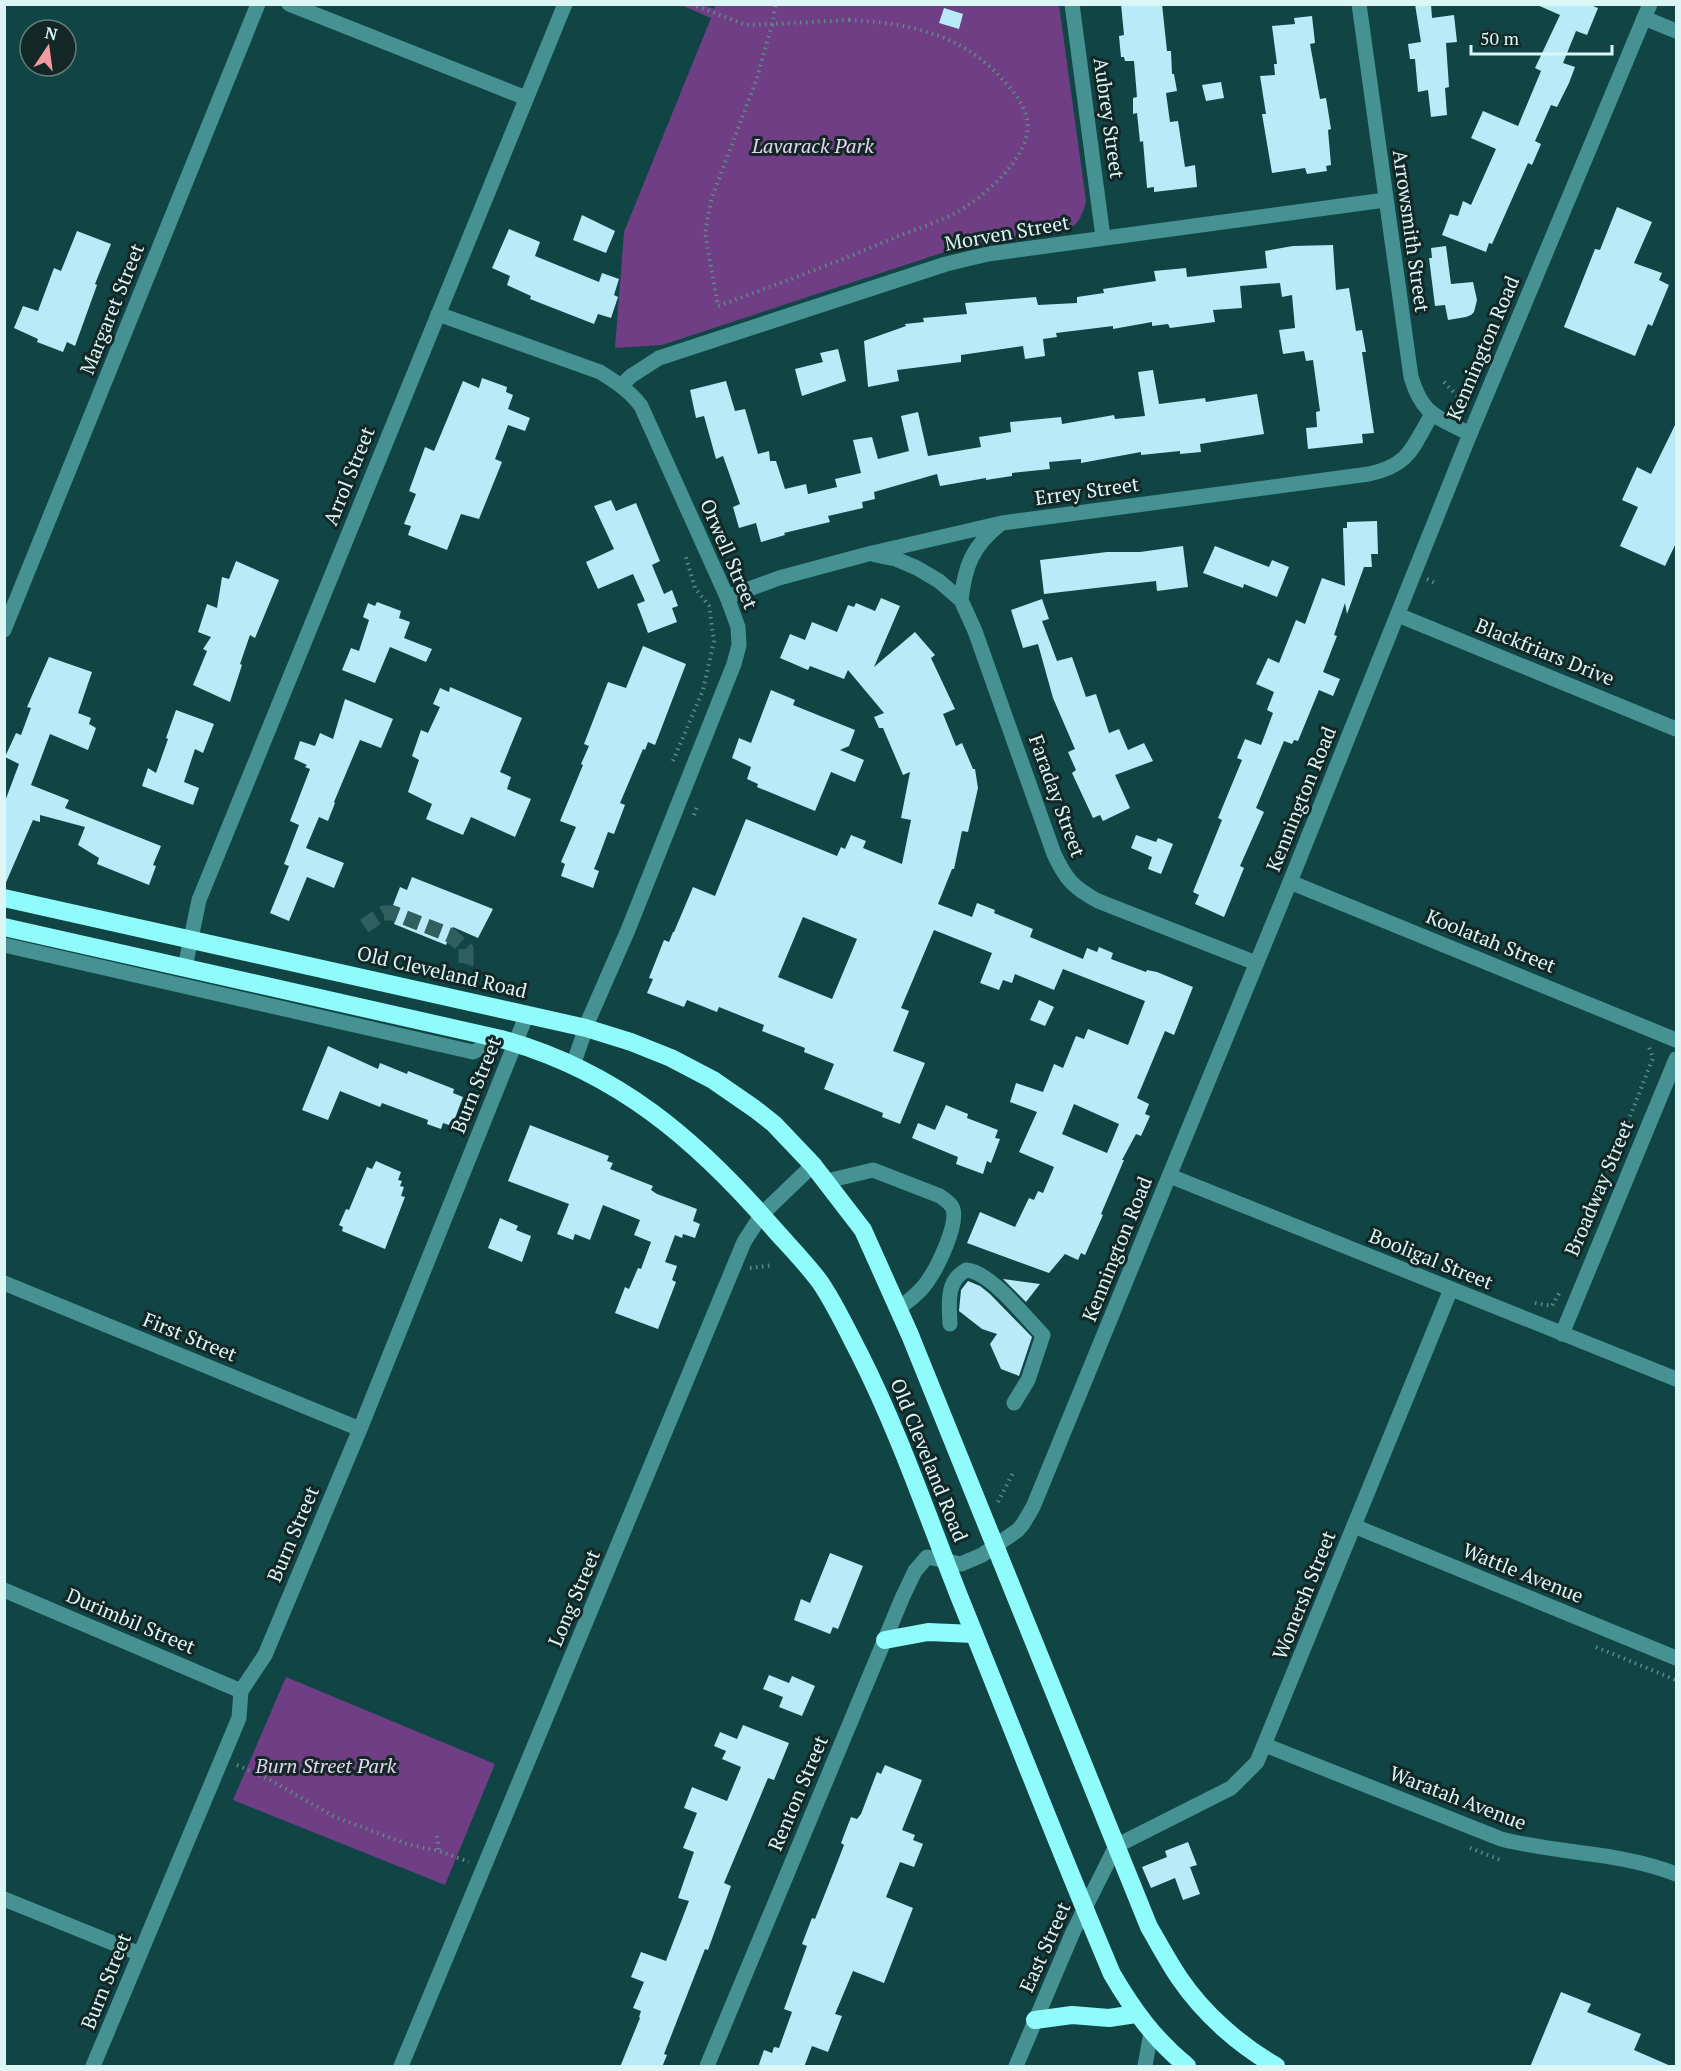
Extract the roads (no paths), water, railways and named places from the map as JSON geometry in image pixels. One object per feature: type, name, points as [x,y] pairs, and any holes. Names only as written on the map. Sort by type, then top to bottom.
[{"type":"highway","name":"Old Cleveland Road","points":[[4,898],[586,1028],[652,1050],[713,1080],[774,1124],[827,1181],[863,1230],[899,1308],[1149,1927],[1180,1979],[1208,2012],[1233,2036],[1276,2067]]},
{"type":"highway","name":"Old Cleveland Road","points":[[4,927],[508,1041],[573,1065],[626,1094],[688,1140],[713,1162],[762,1214],[820,1282],[849,1333],[885,1403],[945,1560],[1112,1974],[1151,2032],[1186,2067]]},
{"type":"highway","points":[[885,1640],[928,1632],[975,1634]]},
{"type":"highway","points":[[1035,2020],[1072,2015],[1109,2019],[1137,2014]]},
{"type":"street","name":"Margaret Street","points":[[4,630],[258,4]]},
{"type":"street","points":[[289,4],[526,98]]},
{"type":"street","name":"Arrol Street","points":[[185,968],[199,900],[565,4]]},
{"type":"street","name":"Aubrey Street","points":[[1072,4],[1103,237]]},
{"type":"street","name":"Arrowsmith Street","points":[[1359,4],[1411,377],[1418,398],[1432,414],[1470,434]]},
{"type":"street","points":[[1647,11],[1677,31]]},
{"type":"street","name":"Kennington Road","points":[[945,1560],[961,1564],[982,1555],[1023,1524],[1033,1508],[1290,882],[1470,434],[1647,11]]},
{"type":"street","name":"Morven Street","points":[[621,386],[631,376],[659,358],[946,264],[988,254],[1103,237],[1385,200]]},
{"type":"street","name":"Orwell Street","points":[[438,314],[600,372],[633,396],[641,406],[727,597],[738,627],[739,645],[734,664],[573,1065]]},
{"type":"street","name":"Errey Street","points":[[727,597],[779,578],[868,554],[1002,524],[1387,470],[1402,462],[1432,414]]},
{"type":"street","points":[[961,600],[968,563],[976,547],[1002,524]]},
{"type":"street","name":"Faraday Street","points":[[868,554],[896,559],[917,568],[939,581],[961,600],[979,642],[1054,855],[1069,881],[1079,891],[1098,901],[1256,963]]},
{"type":"street","name":"Blackfriars Drive","points":[[1398,615],[1677,729]]},
{"type":"street","name":"Koolatah Street","points":[[1290,882],[1677,1040]]},
{"type":"street","points":[[4,945],[473,1052],[508,1041]]},
{"type":"street","name":"Burn Street","points":[[93,2067],[239,1718],[241,1690],[265,1655],[360,1429],[508,1041],[527,1014]]},
{"type":"street","name":"Broadway Street","points":[[1562,1334],[1676,1063]]},
{"type":"street","name":"Long Street","points":[[401,2067],[744,1242],[762,1214],[813,1165]]},
{"type":"street","points":[[827,1181],[873,1170],[940,1196],[953,1209],[954,1220],[948,1241],[929,1280],[915,1296],[899,1308]]},
{"type":"street","name":"Booligal Street","points":[[1170,1176],[1677,1379]]},
{"type":"street","points":[[950,1324],[949,1295],[955,1279],[966,1270],[974,1270],[993,1283],[1043,1335],[1028,1380],[1014,1403]]},
{"type":"street","name":"First Street","points":[[4,1283],[360,1429]]},
{"type":"street","name":"Wonersh Street","points":[[1116,1846],[1231,1788],[1257,1762],[1450,1289]]},
{"type":"street","name":"Wattle Avenue","points":[[1354,1527],[1677,1658]]},
{"type":"street","name":"Renton Street","points":[[707,2067],[915,1571],[927,1557],[945,1560]]},
{"type":"street","name":"Durimbil Street","points":[[4,1590],[241,1690]]},
{"type":"street","name":"Waratah Avenue","points":[[1265,1745],[1501,1839],[1532,1847],[1640,1862],[1677,1874]]},
{"type":"street","name":"East Street","points":[[1016,2067],[1084,1908],[1116,1846]]},
{"type":"street","points":[[4,1899],[140,1954]]},
{"type":"street","points":[[1145,2067],[1151,2032]]},
{"type":"tunnel","points":[[364,926],[384,913],[393,913],[450,935],[466,949],[466,963],[453,997]]},
{"type":"park label","name":"Lavarack Park","points":[[813,146]]},
{"type":"park label","name":"Burn Street Park","points":[[326,1766]]}]
